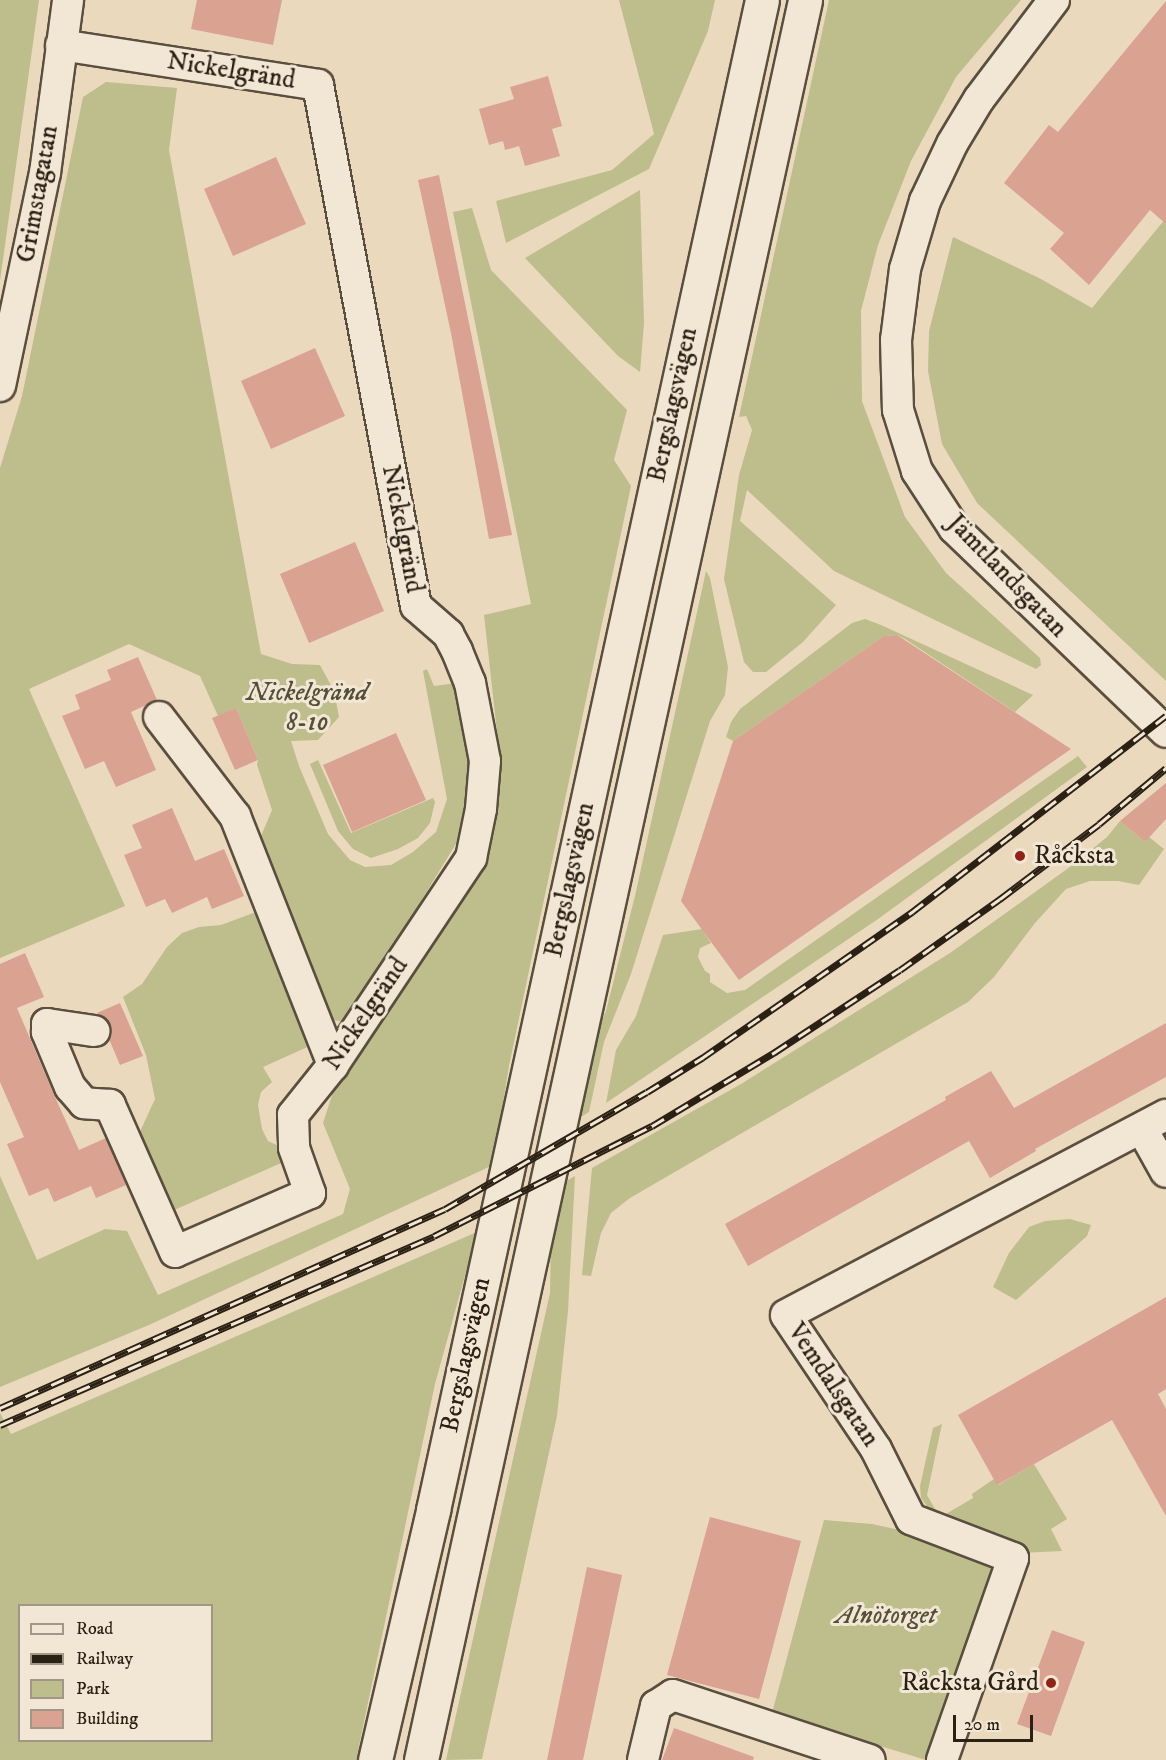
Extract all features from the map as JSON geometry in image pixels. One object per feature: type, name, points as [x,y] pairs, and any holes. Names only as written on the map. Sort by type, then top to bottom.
[{"type":"main road","name":"Bergslagsvägen","points":[[375,1760],[433,1510],[762,0]]},
{"type":"main road","name":"Bergslagsvägen","points":[[421,1760],[805,0]]},
{"type":"street","name":"Grimstagatan","points":[[0,386],[45,173],[68,0]]},
{"type":"street","name":"Jämtlandsgatan","points":[[1054,0],[979,99],[952,144],[925,201],[905,269],[896,340],[898,410],[917,471],[954,528],[1166,732]]},
{"type":"street","name":"Nickelgränd","points":[[61,45],[318,85],[416,606],[448,634],[457,651],[470,683],[485,761],[481,809],[471,858],[333,1065],[293,1115],[294,1148],[310,1193],[175,1252],[110,1105],[84,1103],[70,1087],[46,1032],[47,1024],[94,1031]]},
{"type":"street","points":[[159,717],[235,816],[333,1065]]},
{"type":"street","points":[[1154,1122],[1166,1172]]},
{"type":"street","name":"Vemdalsgatan","points":[[942,1760],[1013,1558],[911,1519],[876,1449],[786,1315],[1154,1122]]},
{"type":"street","points":[[643,1760],[656,1706],[673,1695],[867,1760]]},
{"type":"green space","points":[[0,0],[39,0],[0,281]]},
{"type":"green space","points":[[619,0],[715,0],[708,31],[649,169],[506,243],[496,201],[612,170],[654,134]]},
{"type":"green space","points":[[829,0],[1021,0],[956,77],[911,161],[878,245],[861,311],[862,401],[905,517],[946,573],[1040,658],[1041,665],[1036,669],[834,571],[747,490],[740,521],[836,605],[803,642],[766,672],[753,672],[744,662],[724,579],[739,475],[752,430],[746,416],[739,417]]},
{"type":"green space","name":"Nickelgränd 8-10","points":[[106,82],[177,88],[169,150],[261,654],[292,664],[320,665],[334,691],[339,717],[318,740],[291,741],[299,766],[328,834],[350,860],[365,867],[391,865],[413,852],[436,832],[447,799],[423,671],[427,669],[434,686],[457,683],[472,778],[465,829],[347,1022],[332,1020],[324,1014],[258,843],[272,810],[257,765],[258,760],[236,708],[218,716],[200,676],[129,644],[29,689],[125,906],[0,958],[0,468],[22,396],[83,97]]},
{"type":"green space","points":[[640,190],[644,323],[640,372],[618,356],[525,258]]},
{"type":"green space","points":[[472,208],[491,270],[627,410],[614,460],[631,486],[509,1066],[493,1165],[149,1325],[0,1387],[0,1176],[37,1260],[105,1229],[127,1231],[158,1295],[343,1214],[350,1189],[323,1123],[335,1086],[479,868],[498,808],[497,732],[484,615],[531,604],[453,212]]},
{"type":"green space","points":[[1166,218],[1166,681],[977,503],[942,444],[928,371],[929,331],[953,237],[1041,279],[1092,308]]},
{"type":"green space","points":[[706,571],[710,578],[728,667],[725,695],[710,721],[631,974],[604,1042],[589,1112],[576,1120],[595,1036],[606,1011],[635,896]]},
{"type":"green space","points":[[865,619],[1033,695],[1015,712],[905,639],[897,635],[884,636],[733,741],[726,737],[731,722],[740,709],[852,623]]},
{"type":"green space","points":[[1078,756],[1087,767],[878,919],[606,1103],[616,1050],[636,1016],[663,935],[702,929],[711,943],[700,948],[698,957],[705,971],[710,974],[710,982],[727,993],[745,990]]},
{"type":"green space","points":[[318,760],[351,833],[433,798],[435,802],[430,823],[418,838],[398,849],[371,858],[353,849],[338,831],[310,764]]},
{"type":"green space","points":[[1120,821],[1145,842],[1149,837],[1164,849],[1139,885],[1118,881],[1090,881],[1066,889],[1035,923],[994,977],[968,1002],[630,1198],[611,1213],[601,1233],[591,1276],[582,1275],[592,1168],[741,1084],[950,953],[1074,864],[1107,837]]},
{"type":"green space","points":[[259,911],[314,1044],[263,1067],[272,1082],[261,1092],[258,1105],[262,1129],[268,1141],[281,1147],[288,1160],[172,1211],[138,1136],[155,1099],[146,1055],[123,997],[142,984],[167,947],[182,933],[199,927],[221,925]]},
{"type":"green space","points":[[575,1176],[568,1311],[557,1416],[482,1759],[446,1760],[550,1293],[551,1238],[563,1183]]},
{"type":"green space","points":[[1070,1219],[1091,1225],[1087,1236],[1016,1300],[993,1287],[1009,1253],[1029,1227],[1045,1221]]},
{"type":"green space","points":[[477,1232],[435,1384],[356,1760],[0,1760],[0,1413],[11,1434]]},
{"type":"green space","points":[[942,1424],[927,1495],[935,1509],[946,1514],[973,1498],[972,1494],[994,1479],[998,1485],[1034,1464],[1067,1519],[1051,1529],[1062,1551],[1019,1553],[1003,1537],[931,1512],[921,1498],[920,1486],[933,1428]]},
{"type":"green space","name":"Alnötorget","points":[[824,1520],[872,1524],[918,1534],[995,1564],[926,1760],[772,1713]]},
{"type":"building","points":[[197,0],[282,0],[273,45],[191,29]]},
{"type":"building","points":[[1166,1],[1166,224],[1150,210],[1089,285],[1050,249],[1064,233],[1004,183],[1049,125],[1058,132]]},
{"type":"building","points":[[548,76],[562,126],[552,129],[560,156],[525,166],[519,146],[505,150],[503,141],[489,145],[479,109],[514,99],[510,87]]},
{"type":"building","points":[[276,157],[306,224],[233,256],[204,189]]},
{"type":"building","points":[[439,175],[512,535],[489,539],[451,333],[418,180]]},
{"type":"building","points":[[315,348],[345,416],[271,449],[241,381]]},
{"type":"building","points":[[355,542],[384,611],[309,643],[280,574]]},
{"type":"building","points":[[897,635],[1071,749],[739,980],[681,901],[733,741],[884,636]]},
{"type":"building","points":[[138,657],[157,700],[131,712],[156,770],[116,787],[104,761],[85,769],[62,716],[80,709],[75,695],[111,680],[107,670]]},
{"type":"building","points":[[236,708],[258,760],[235,770],[212,718]]},
{"type":"building","points":[[396,733],[426,800],[352,832],[323,765]]},
{"type":"building","points":[[1166,783],[1166,819],[1145,842],[1120,821]]},
{"type":"building","points":[[172,808],[195,861],[224,849],[244,896],[212,909],[207,897],[172,913],[165,899],[146,907],[124,855],[142,848],[132,825]]},
{"type":"building","points":[[25,953],[44,997],[17,1008],[55,1097],[79,1150],[106,1138],[126,1185],[96,1198],[91,1186],[54,1202],[48,1188],[29,1196],[7,1144],[24,1137],[0,1082],[0,964]]},
{"type":"building","points":[[120,1003],[143,1056],[120,1065],[109,1039],[110,1024],[97,1013]]},
{"type":"building","points":[[1166,1023],[1166,1077],[1035,1149],[1036,1151],[990,1178],[969,1141],[748,1266],[725,1224],[946,1100],[945,1097],[991,1071],[1014,1108]]},
{"type":"building","points":[[1166,1297],[1166,1389],[1158,1394],[1166,1409],[1166,1516],[1112,1420],[997,1485],[958,1415]]},
{"type":"building","points":[[710,1517],[801,1541],[759,1699],[667,1675]]},
{"type":"building","points":[[587,1567],[622,1575],[583,1760],[547,1760]]},
{"type":"building","name":"Råcksta Gård","points":[[1052,1630],[1085,1642],[1051,1736],[1017,1724]]},
{"type":"building","points":[[674,1728],[754,1757],[753,1760],[662,1760]]},
{"type":"railway","points":[[0,1408],[445,1209],[647,1092],[702,1058],[912,912],[1166,716]]},
{"type":"railway","points":[[0,1425],[434,1236],[652,1126],[775,1052],[900,970],[1000,899],[1099,824],[1166,768]]},
{"type":"place","name":"Råcksta","points":[[1020,856]]},
{"type":"place","name":"Råcksta Gård","points":[[1051,1683]]}]
